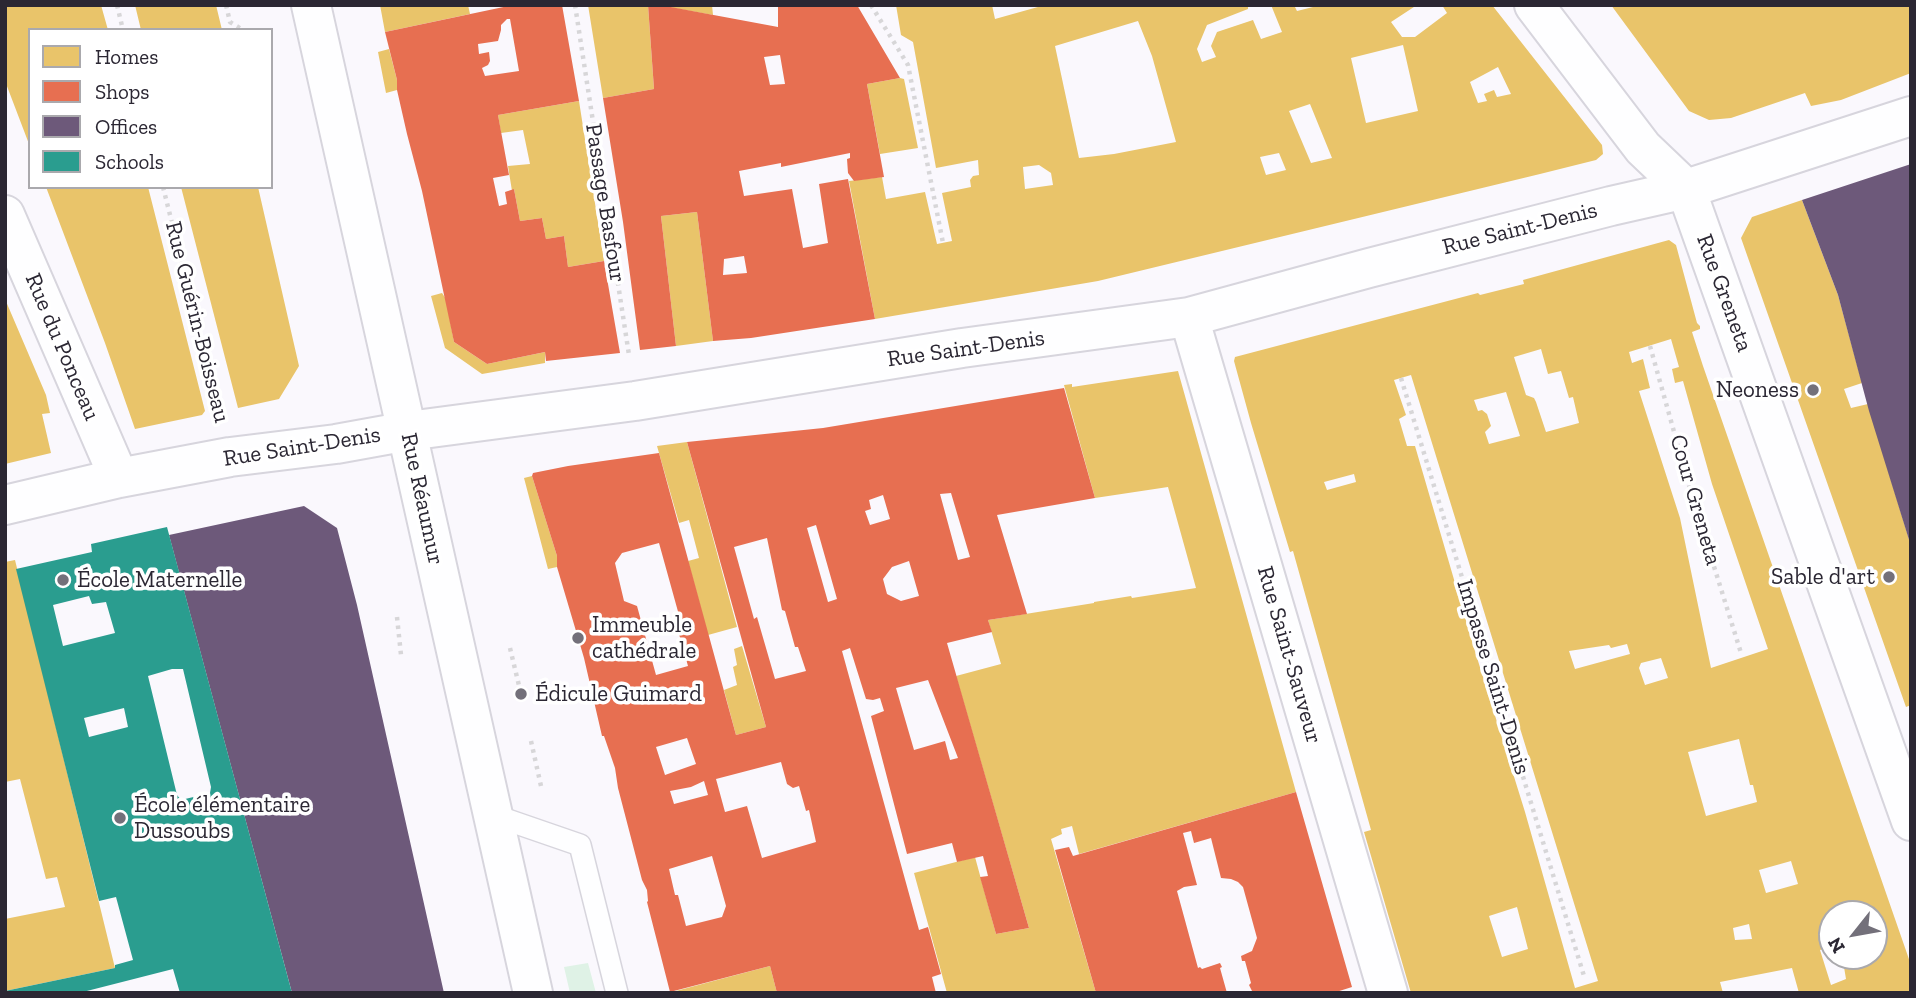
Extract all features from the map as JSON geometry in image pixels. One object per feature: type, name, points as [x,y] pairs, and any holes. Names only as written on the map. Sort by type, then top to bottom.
[{"type":"street","name":"Rue Réaumur","points":[[311,5],[533,993]]},
{"type":"street","name":"Rue Greneta","points":[[1534,5],[1643,148],[1686,189],[1911,821]]},
{"type":"street","name":"Rue Saint-Denis","points":[[5,505],[119,478],[230,457],[635,401],[962,348],[1189,317],[1597,209],[1686,189],[1911,116]]},
{"type":"street","name":"Rue du Ponceau","points":[[5,215],[119,478]]},
{"type":"street","name":"Rue Saint-Sauveur","points":[[1189,317],[1388,993]]},
{"type":"lane","points":[[493,815],[580,845],[617,993]]},
{"type":"path","points":[[117,5],[123,28]]},
{"type":"path","points":[[226,5],[230,22],[240,28]]},
{"type":"path","name":"Passage Basfour","points":[[575,5],[635,401]]},
{"type":"path","points":[[871,5],[908,65],[943,243]]},
{"type":"path","name":"Rue Guérin-Boisseau","points":[[163,189],[230,457]]},
{"type":"path","name":"Cour Greneta","points":[[1650,346],[1692,496],[1741,653]]},
{"type":"path","name":"Impasse Saint-Denis","points":[[1401,377],[1584,976]]},
{"type":"path","points":[[396,609],[401,654]]},
{"type":"path","points":[[510,648],[521,694]]},
{"type":"path","points":[[531,741],[541,786]]},
{"type":"green space","points":[[588,963],[596,993],[570,993],[564,967]]},
{"type":"building: Homes","points":[[5,5],[101,5],[107,28],[28,28],[28,141],[5,81]]},
{"type":"building: Homes","points":[[135,5],[216,5],[222,28],[141,28]]},
{"type":"building: Homes","points":[[380,5],[468,5],[470,14],[385,32]]},
{"type":"building: Homes","points":[[588,5],[648,5],[654,89],[603,98]]},
{"type":"building: Homes","points":[[712,5],[713,15],[668,7]]},
{"type":"building: Homes","points":[[896,5],[992,5],[995,19],[1045,5],[1248,5],[1248,9],[1207,25],[1197,49],[1202,62],[1216,57],[1211,46],[1217,32],[1253,20],[1261,39],[1282,32],[1271,5],[1294,5],[1297,11],[1321,5],[1417,5],[1391,22],[1402,37],[1415,37],[1447,13],[1442,5],[1492,5],[1602,145],[1603,154],[1596,160],[1098,281],[875,319],[849,181],[882,177],[886,199],[925,192],[937,244],[952,241],[942,193],[971,187],[970,180],[979,175],[978,160],[936,168],[913,42],[901,35]],"holes":[[[1138,21],[1152,56],[1176,142],[1079,158],[1055,46]],[[1403,45],[1418,111],[1366,123],[1351,58]],[[1498,67],[1511,94],[1497,97],[1494,90],[1484,94],[1487,101],[1478,103],[1470,82]],[[1310,104],[1332,158],[1311,163],[1289,111]],[[1279,153],[1286,170],[1266,175],[1260,157]],[[1039,165],[1051,173],[1053,185],[1025,189],[1023,167]]]},
{"type":"building: Homes","points":[[1611,5],[1911,5],[1911,73],[1841,100],[1811,106],[1805,93],[1731,118],[1709,120],[1689,111]]},
{"type":"building: Homes","points":[[389,49],[397,90],[386,93],[378,52]]},
{"type":"building: Homes","points":[[904,79],[918,148],[880,154],[867,84]]},
{"type":"building: Homes","points":[[579,101],[604,261],[568,267],[564,236],[546,239],[542,218],[520,221],[508,166],[530,164],[523,130],[501,133],[498,115]]},
{"type":"building: Homes","points":[[47,189],[149,189],[205,411],[202,415],[135,429]]},
{"type":"building: Homes","points":[[182,189],[258,189],[299,366],[279,399],[238,408]]},
{"type":"building: Homes","points":[[1802,200],[1838,295],[1862,383],[1844,389],[1851,408],[1868,404],[1911,546],[1911,705],[1906,707],[1741,238],[1752,217]]},
{"type":"building: Homes","points":[[697,212],[713,341],[676,346],[661,216]]},
{"type":"building: Homes","points":[[1669,240],[1676,245],[1700,326],[1700,329],[1692,332],[1911,965],[1911,993],[1799,993],[1792,968],[1720,982],[1723,993],[1411,993],[1364,832],[1371,830],[1293,551],[1290,552],[1234,361],[1235,357],[1478,293],[1480,295],[1524,284],[1523,280]],"holes":[[[1671,339],[1679,367],[1672,369],[1675,383],[1683,381],[1712,484],[1768,649],[1711,668],[1680,518],[1639,391],[1650,388],[1643,359],[1632,363],[1629,352]],[[1541,349],[1548,374],[1561,371],[1569,398],[1573,397],[1579,423],[1546,432],[1534,398],[1526,395],[1514,357]],[[1411,375],[1598,981],[1575,988],[1415,446],[1407,446],[1399,419],[1406,415],[1394,380]],[[1506,392],[1520,436],[1489,444],[1485,432],[1491,426],[1487,414],[1482,410],[1478,411],[1474,400]],[[1354,474],[1356,482],[1327,490],[1324,482]],[[1627,644],[1630,654],[1575,669],[1569,651],[1609,645],[1611,648]],[[1661,658],[1668,678],[1645,685],[1639,668],[1641,663]],[[1739,739],[1757,802],[1706,816],[1688,752]],[[1791,861],[1798,884],[1766,893],[1759,870]],[[1517,907],[1528,949],[1502,957],[1489,916]],[[1749,924],[1752,939],[1735,940],[1733,928]]]},
{"type":"building: Homes","points":[[442,293],[446,299],[454,342],[487,364],[545,352],[545,363],[482,374],[445,348],[431,296]]},
{"type":"building: Homes","points":[[5,299],[46,395],[50,413],[42,414],[51,453],[5,464]]},
{"type":"building: Homes","points":[[1178,371],[1296,792],[1079,854],[1072,826],[1061,829],[1062,834],[1051,839],[1096,993],[947,993],[914,873],[975,857],[996,934],[1029,928],[956,676],[1001,664],[988,620],[1196,588],[1168,487],[1095,498],[1064,385],[1072,384],[1072,387]]},
{"type":"building: Homes","points":[[687,442],[737,627],[708,635],[688,561],[699,558],[689,520],[679,523],[657,446]]},
{"type":"building: Homes","points":[[532,476],[557,556],[557,567],[548,569],[524,478]]},
{"type":"building: Homes","points":[[15,560],[115,968],[5,991],[5,919],[65,907],[57,877],[46,879],[20,779],[5,782],[5,562]]},
{"type":"building: Homes","points":[[742,646],[766,727],[736,735],[724,690],[737,685],[733,667],[737,665],[734,649]]},
{"type":"building: Homes","points":[[770,966],[777,993],[672,993],[672,992]]},
{"type":"building: Shops","points":[[513,5],[562,5],[579,101],[498,115],[509,175],[493,178],[499,206],[507,204],[505,192],[514,189],[520,221],[542,218],[546,239],[564,236],[568,267],[604,261],[620,353],[546,361],[545,352],[487,364],[454,342],[385,32]],"holes":[[[510,19],[519,71],[485,76],[482,68],[490,61],[489,52],[479,54],[478,44],[498,41],[501,25]]]},
{"type":"building: Shops","points":[[648,5],[778,27],[778,5],[857,5],[900,78],[867,84],[884,177],[854,181],[848,173],[847,159],[850,158],[850,153],[781,167],[781,163],[739,171],[744,196],[792,189],[803,248],[828,243],[819,184],[848,179],[875,319],[751,338],[713,341],[697,212],[661,216],[676,346],[640,350],[603,98],[654,89]],"holes":[[[780,55],[785,84],[770,85],[764,57]],[[744,256],[747,273],[723,275],[724,259]]]},
{"type":"building: Shops","points":[[1064,388],[1095,498],[997,515],[1027,614],[988,620],[992,632],[947,643],[1029,928],[996,934],[980,877],[988,876],[983,856],[957,862],[952,843],[907,854],[871,716],[884,711],[880,698],[866,699],[850,648],[842,651],[919,930],[928,927],[941,974],[932,977],[936,993],[777,993],[770,966],[670,992],[615,768],[602,736],[584,658],[557,567],[557,556],[532,476],[533,473],[568,466],[659,453],[736,735],[766,727],[687,442],[823,428]],"holes":[[[951,493],[970,557],[958,560],[940,494]],[[883,495],[890,519],[870,525],[865,511],[871,509],[869,500]],[[816,525],[837,599],[828,602],[807,528]],[[767,538],[782,610],[785,611],[795,647],[798,647],[806,671],[775,679],[757,617],[754,619],[734,547]],[[659,543],[682,626],[677,627],[688,666],[656,675],[637,606],[624,601],[615,563],[622,553]],[[909,561],[919,596],[901,601],[887,594],[883,579],[892,567]],[[928,680],[958,758],[950,760],[945,741],[914,750],[896,688]],[[687,738],[696,764],[665,775],[656,747]],[[781,762],[787,784],[793,788],[799,786],[806,811],[809,810],[816,842],[762,858],[747,806],[725,812],[716,779]],[[704,781],[708,795],[674,804],[670,791]],[[712,856],[726,906],[722,917],[686,926],[678,895],[675,895],[669,869]]]},
{"type":"building: Shops","points":[[1296,792],[1352,987],[1333,993],[1253,993],[1245,961],[1242,961],[1241,956],[1252,951],[1257,938],[1243,887],[1231,879],[1221,878],[1211,838],[1194,843],[1191,831],[1183,833],[1197,885],[1177,891],[1198,968],[1220,963],[1227,993],[1096,993],[1055,850],[1069,847],[1073,856]]},
{"type":"building: Offices","points":[[1911,164],[1910,543],[1869,411],[1838,295],[1802,200]]},
{"type":"building: Offices","points":[[304,506],[337,528],[357,605],[444,993],[292,993],[169,535]]},
{"type":"building: Schools","points":[[167,527],[292,993],[180,993],[173,969],[79,993],[5,993],[115,968],[115,965],[133,960],[116,897],[99,901],[16,569],[92,552],[91,544]],"holes":[[[89,596],[92,604],[106,602],[115,633],[63,646],[53,605]],[[172,669],[183,669],[211,787],[210,793],[181,800],[177,795],[148,676]],[[124,708],[128,727],[89,737],[84,718]]]},
{"type":"place","name":"Neoness","points":[[1813,390]]},
{"type":"place","name":"Sable d'art","points":[[1889,577]]},
{"type":"place","name":"École Maternelle","points":[[63,580]]},
{"type":"place","name":"Immeuble cathédrale","points":[[578,638]]},
{"type":"place","name":"Édicule Guimard","points":[[521,694]]},
{"type":"place","name":"École élémentaire Dussoubs","points":[[120,818]]}]
